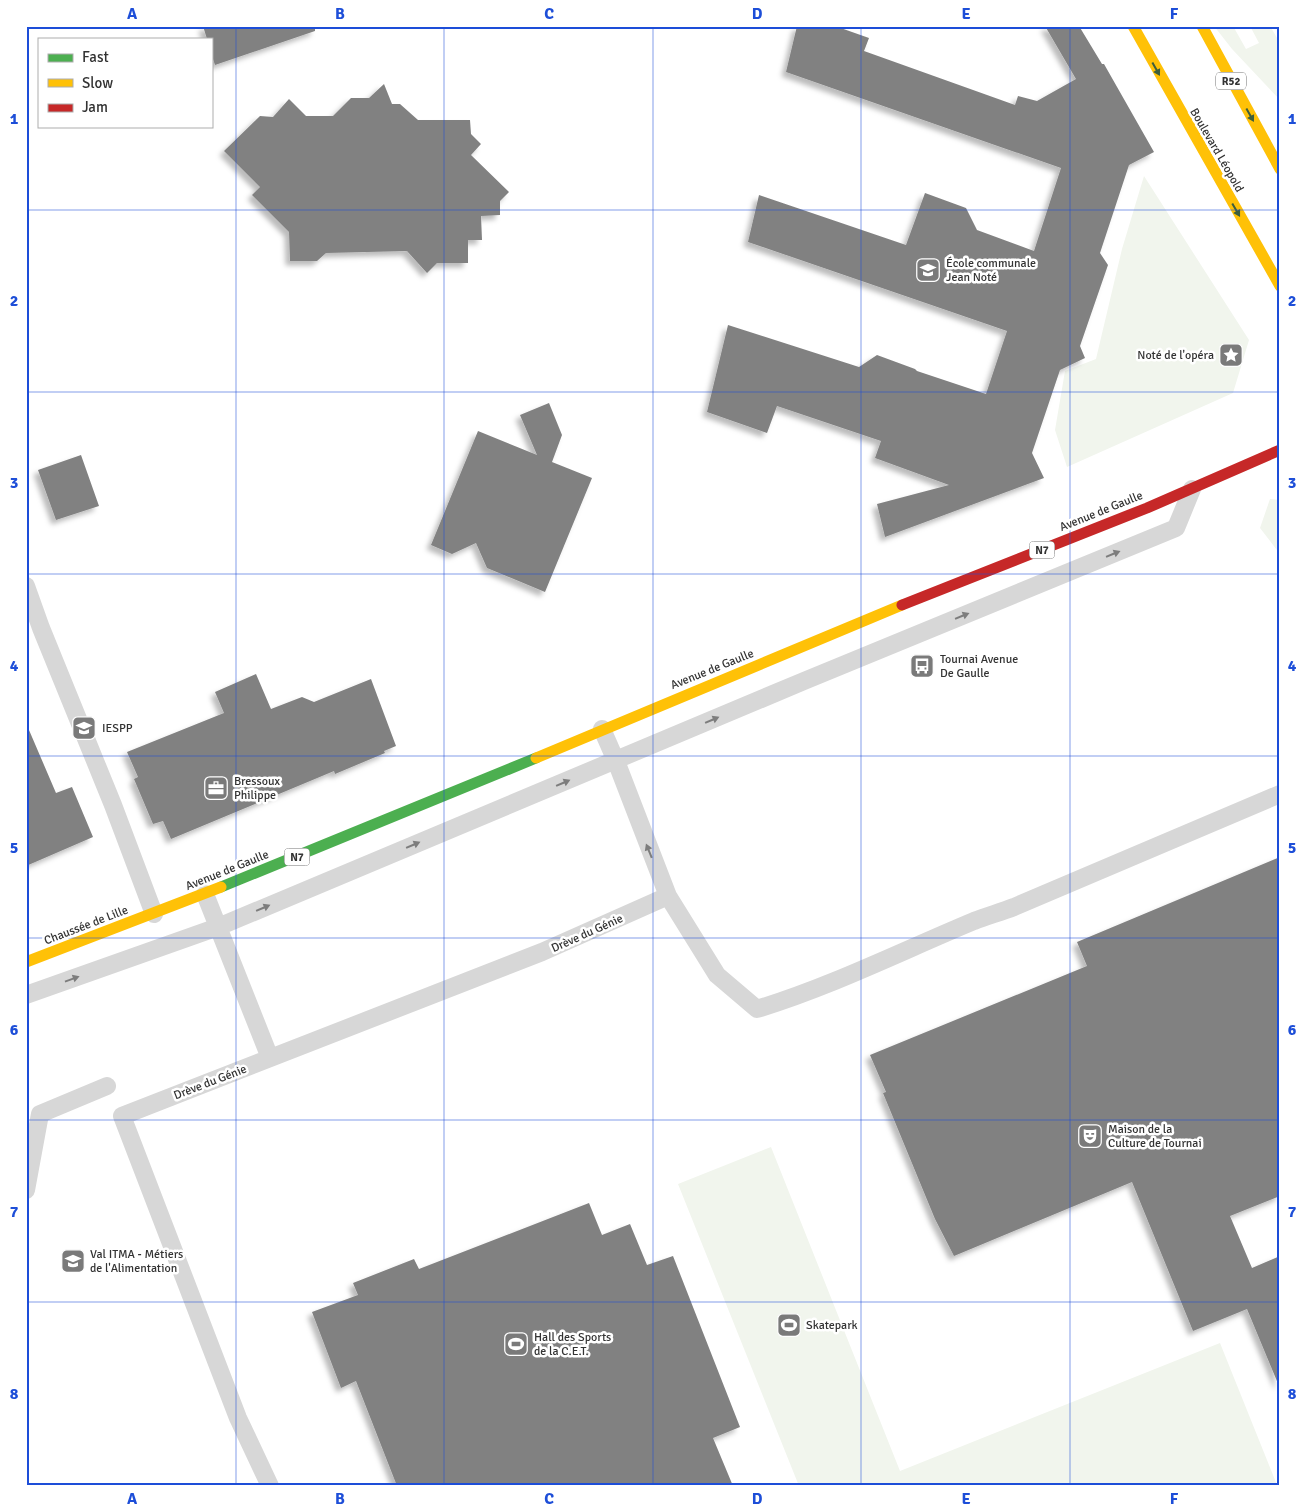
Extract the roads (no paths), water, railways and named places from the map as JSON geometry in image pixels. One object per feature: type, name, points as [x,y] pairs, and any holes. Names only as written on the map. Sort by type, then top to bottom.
[{"type":"main road","name":"Boulevard Léopold","points":[[1132,26],[1280,286]]},
{"type":"main road","name":"R52","points":[[1202,26],[1280,169]]},
{"type":"main road","points":[[1261,135],[1280,140]]},
{"type":"main road","name":"Avenue de Gaulle","points":[[154,914],[439,799],[891,609],[1192,489],[1280,450]]},
{"type":"main road","name":"Chaussée de Lille","points":[[26,962],[154,914]]},
{"type":"lane","points":[[26,995],[218,926],[830,670],[1176,528],[1192,489]]},
{"type":"lane","points":[[26,586],[154,914]]},
{"type":"lane","points":[[602,729],[668,896],[717,975],[757,1008],[781,1001],[869,967],[976,920],[1014,907],[1280,794]]},
{"type":"lane","points":[[205,894],[270,1058]]},
{"type":"lane","name":"Drève du Génie","points":[[270,1486],[238,1418],[122,1116],[542,952],[668,896]]},
{"type":"lane","points":[[26,1190],[40,1114],[107,1086]]},
{"type":"place","name":"École communale Jean Noté","points":[[928,270]]},
{"type":"place","name":"Noté de l'opéra","points":[[1231,355]]},
{"type":"place","name":"Tournai Avenue De Gaulle","points":[[922,666]]},
{"type":"place","name":"IESPP","points":[[84,728]]},
{"type":"place","name":"Bressoux Philippe","points":[[216,788]]},
{"type":"place","name":"Maison de la Culture de Tournai","points":[[1090,1136]]},
{"type":"place","name":"Val ITMA - Métiers de l'Alimentation","points":[[73,1261]]},
{"type":"place","name":"Skatepark","points":[[789,1325]]},
{"type":"place","name":"Hall des Sports de la C.E.T.","points":[[516,1344]]}]
